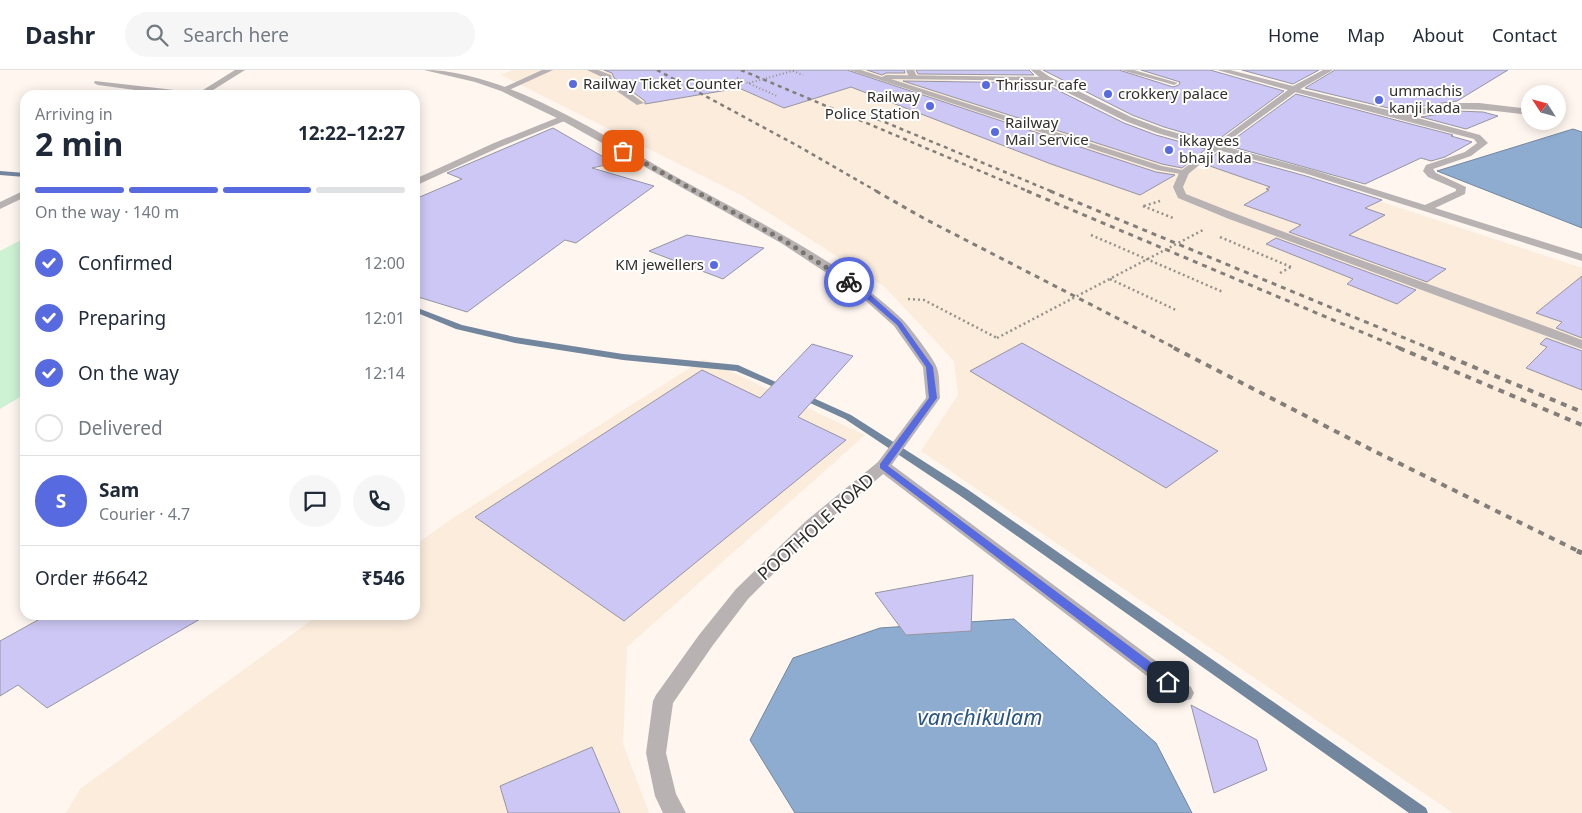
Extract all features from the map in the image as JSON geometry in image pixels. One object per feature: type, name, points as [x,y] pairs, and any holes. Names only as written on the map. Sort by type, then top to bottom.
[{"type":"street","points":[[207,90],[241,70]]},
{"type":"street","name":"POOTHOLE ROAD","points":[[428,70],[500,87],[564,118],[785,241],[861,290],[899,323],[930,367],[933,398],[886,462],[812,525],[742,594],[706,640],[663,701],[656,753],[666,796],[675,813]]},
{"type":"street","points":[[500,87],[533,70]]},
{"type":"street","points":[[500,87],[548,70]]},
{"type":"street","points":[[591,70],[608,78],[608,81],[640,102]]},
{"type":"street","points":[[853,70],[1160,168],[1184,173]]},
{"type":"street","points":[[1000,78],[1021,70]]},
{"type":"street","points":[[1035,70],[1047,79],[1128,119],[1160,131],[1310,172],[1582,258]]},
{"type":"street","points":[[1125,70],[1174,83]]},
{"type":"street","points":[[1221,70],[1404,117],[1477,138],[1483,143],[1468,154],[1429,167],[1428,171],[1432,174],[1461,187],[1461,192],[1425,209]]},
{"type":"street","points":[[1329,70],[1294,89],[1184,173],[1178,187],[1182,196],[1233,217],[1481,306],[1582,346]]},
{"type":"street","points":[[870,76],[911,74],[1047,79]]},
{"type":"street","points":[[98,83],[153,90]]},
{"type":"street","points":[[1404,117],[1427,110],[1452,106],[1479,106],[1521,111]]},
{"type":"street","points":[[420,181],[498,145],[564,118]]},
{"type":"street","points":[[0,206],[20,196]]},
{"type":"street","points":[[886,462],[1184,693]]},
{"type":"path","points":[[749,84],[796,70]]},
{"type":"path","points":[[792,71],[803,75]]},
{"type":"path","points":[[736,78],[777,96]]},
{"type":"path","points":[[924,300],[997,338],[1203,230]]},
{"type":"path","points":[[1091,234],[1223,292]]},
{"type":"path","points":[[1212,234],[1291,267],[1280,273]]},
{"type":"path","points":[[1110,279],[1176,310]]},
{"type":"shaded area","points":[[513,70],[999,70],[987,76],[936,75],[1177,162],[1204,170],[1225,153],[1582,268],[1582,813],[1453,813],[921,451],[958,395],[954,361],[885,287],[741,195],[501,75]]},
{"type":"shaded area","points":[[704,359],[865,435],[627,647],[623,744],[649,813],[66,813],[80,789],[312,620],[420,620],[420,541],[453,518]]},
{"type":"green space","points":[[20,241],[20,397],[0,409],[0,251]]},
{"type":"water","points":[[1573,129],[1582,132],[1582,228],[1437,171]]},
{"type":"water","name":"vanchikulam","points":[[1014,619],[1156,743],[1192,813],[795,813],[750,740],[793,658],[880,628]]},
{"type":"building","points":[[604,70],[847,70],[1156,172],[1175,175],[1140,195],[1051,164],[851,87],[784,108],[739,88],[645,104],[645,101],[614,78],[612,73]]},
{"type":"building","points":[[867,70],[904,70],[905,73],[886,73],[882,75]]},
{"type":"building","points":[[916,70],[1029,70],[1034,75],[918,74]]},
{"type":"building","points":[[1043,70],[1119,70],[1173,87],[1179,85],[1180,82],[1141,70],[1210,70],[1284,91],[1215,142],[1164,127],[1132,115]]},
{"type":"building","points":[[1242,70],[1319,70],[1293,84]]},
{"type":"building","points":[[1335,70],[1508,70],[1457,101],[1427,105],[1405,112],[1305,88]]},
{"type":"building","points":[[903,81],[1043,83],[1124,123],[1156,135],[1206,149],[1182,168],[1162,164]]},
{"type":"building","points":[[1296,94],[1453,135],[1451,136],[1472,142],[1445,157],[1431,161],[1421,158],[1365,184],[1226,145]]},
{"type":"building","points":[[1457,111],[1483,112],[1498,116],[1466,129],[1421,117]]},
{"type":"building","points":[[553,128],[614,163],[592,168],[654,186],[576,243],[565,240],[467,312],[420,298],[420,197],[462,179],[447,173]]},
{"type":"building","points":[[1218,152],[1306,176],[1382,200],[1365,208],[1385,215],[1349,235],[1446,269],[1427,282],[1289,232],[1301,225],[1244,205],[1269,190],[1266,189],[1270,187],[1204,164]]},
{"type":"building","name":"KM jewellers","points":[[687,235],[764,248],[723,279],[649,251]]},
{"type":"building","points":[[1276,238],[1416,290],[1397,304],[1347,284],[1353,279],[1266,244]]},
{"type":"building","points":[[1582,276],[1582,338],[1556,328],[1562,322],[1536,313]]},
{"type":"building","points":[[1546,338],[1582,351],[1582,390],[1526,368],[1547,347],[1540,344]]},
{"type":"building","points":[[1022,343],[1218,451],[1166,488],[970,371]]},
{"type":"building","points":[[812,344],[853,356],[798,417],[846,440],[624,621],[475,517],[702,370],[760,398]]},
{"type":"building","points":[[973,575],[971,631],[906,635],[875,593]]},
{"type":"building","points":[[38,620],[198,620],[47,708],[18,685],[0,696],[0,641]]},
{"type":"building","points":[[1191,705],[1257,740],[1267,770],[1214,793]]},
{"type":"building","points":[[592,747],[620,813],[508,813],[500,786]]},
{"type":"waterway","points":[[0,173],[20,175]]},
{"type":"waterway","points":[[420,311],[459,327],[515,340],[623,357],[738,368],[784,388]]},
{"type":"waterway","points":[[800,395],[848,417],[963,492],[1421,813]]},
{"type":"railway","points":[[657,70],[798,146],[878,192]]},
{"type":"railway","points":[[741,70],[1030,192]]},
{"type":"railway","points":[[870,116],[1053,192]]},
{"type":"railway","points":[[876,191],[925,219],[1177,349]]},
{"type":"railway","points":[[1027,191],[1402,349]]},
{"type":"railway","points":[[1050,191],[1431,349]]},
{"type":"railway","points":[[1174,348],[1374,451],[1580,552]]},
{"type":"railway","points":[[1399,348],[1582,425]]},
{"type":"railway","points":[[1428,348],[1582,412]]},
{"type":"railway","points":[[1577,551],[1582,553]]},
{"type":"way so far","points":[[623,151],[785,241],[849,282]]},
{"type":"place","name":"Railway Ticket Counter","points":[[573,84]]},
{"type":"place","name":"Thrissur cafe","points":[[986,85]]},
{"type":"place","name":"crokkery palace","points":[[1108,94]]},
{"type":"place","name":"ummachis kanji kada","points":[[1379,100]]},
{"type":"place","name":"Railway Police Station","points":[[930,106]]},
{"type":"place","name":"Railway Mail Service","points":[[995,132]]},
{"type":"place","name":"ikkayees bhaji kada","points":[[1169,150]]},
{"type":"place","name":"KM jewellers","points":[[714,265]]},
{"type":"route","points":[[849,282],[899,323],[930,367],[933,398],[914,427],[883,466],[1168,682]]}]
